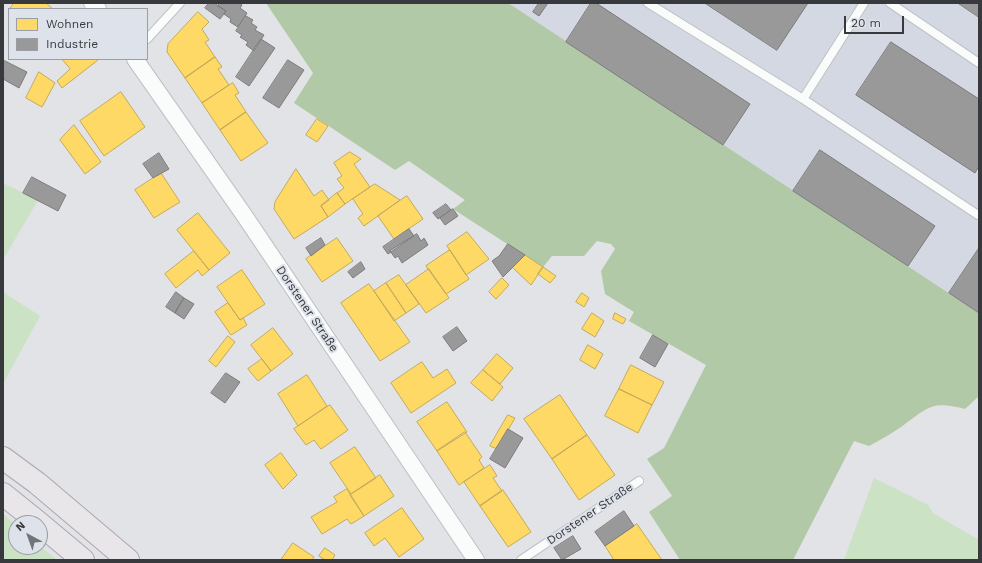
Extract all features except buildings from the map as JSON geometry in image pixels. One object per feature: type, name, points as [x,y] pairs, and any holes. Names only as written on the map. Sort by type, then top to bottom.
[{"type":"main road","points":[[3,458],[37,483],[128,560]]},
{"type":"main road","points":[[3,494],[30,515]]},
{"type":"main road","points":[[48,530],[83,560]]},
{"type":"street","name":"Dorstener Straße","points":[[136,60],[244,215],[476,560]]},
{"type":"lane","points":[[148,38],[180,3]]},
{"type":"lane","points":[[648,3],[803,99],[979,214]]},
{"type":"lane","points":[[803,99],[864,3]]},
{"type":"lane","points":[[890,3],[903,6],[979,63]]},
{"type":"lane","name":"Dorstener Straße","points":[[521,560],[639,481]]},
{"type":"shaded area","points":[[512,3],[979,3],[979,313],[510,5]]},
{"type":"green space","points":[[266,3],[508,3],[979,313],[979,396],[965,409],[944,405],[930,408],[869,446],[854,441],[793,560],[680,560],[649,512],[672,496],[647,459],[664,448],[706,365],[629,321],[634,312],[605,294],[601,271],[615,249],[611,244],[597,241],[584,256],[552,256],[543,267],[453,209],[465,200],[409,161],[395,170],[294,103],[313,73]]},
{"type":"green space","points":[[3,183],[38,200],[3,260]]},
{"type":"green space","points":[[3,292],[40,316],[3,384]]},
{"type":"green space","points":[[874,478],[928,505],[933,513],[979,540],[979,560],[844,560]]},
{"type":"green space","points":[[3,514],[8,518],[8,555],[48,555],[48,553],[57,560],[3,560]]}]
